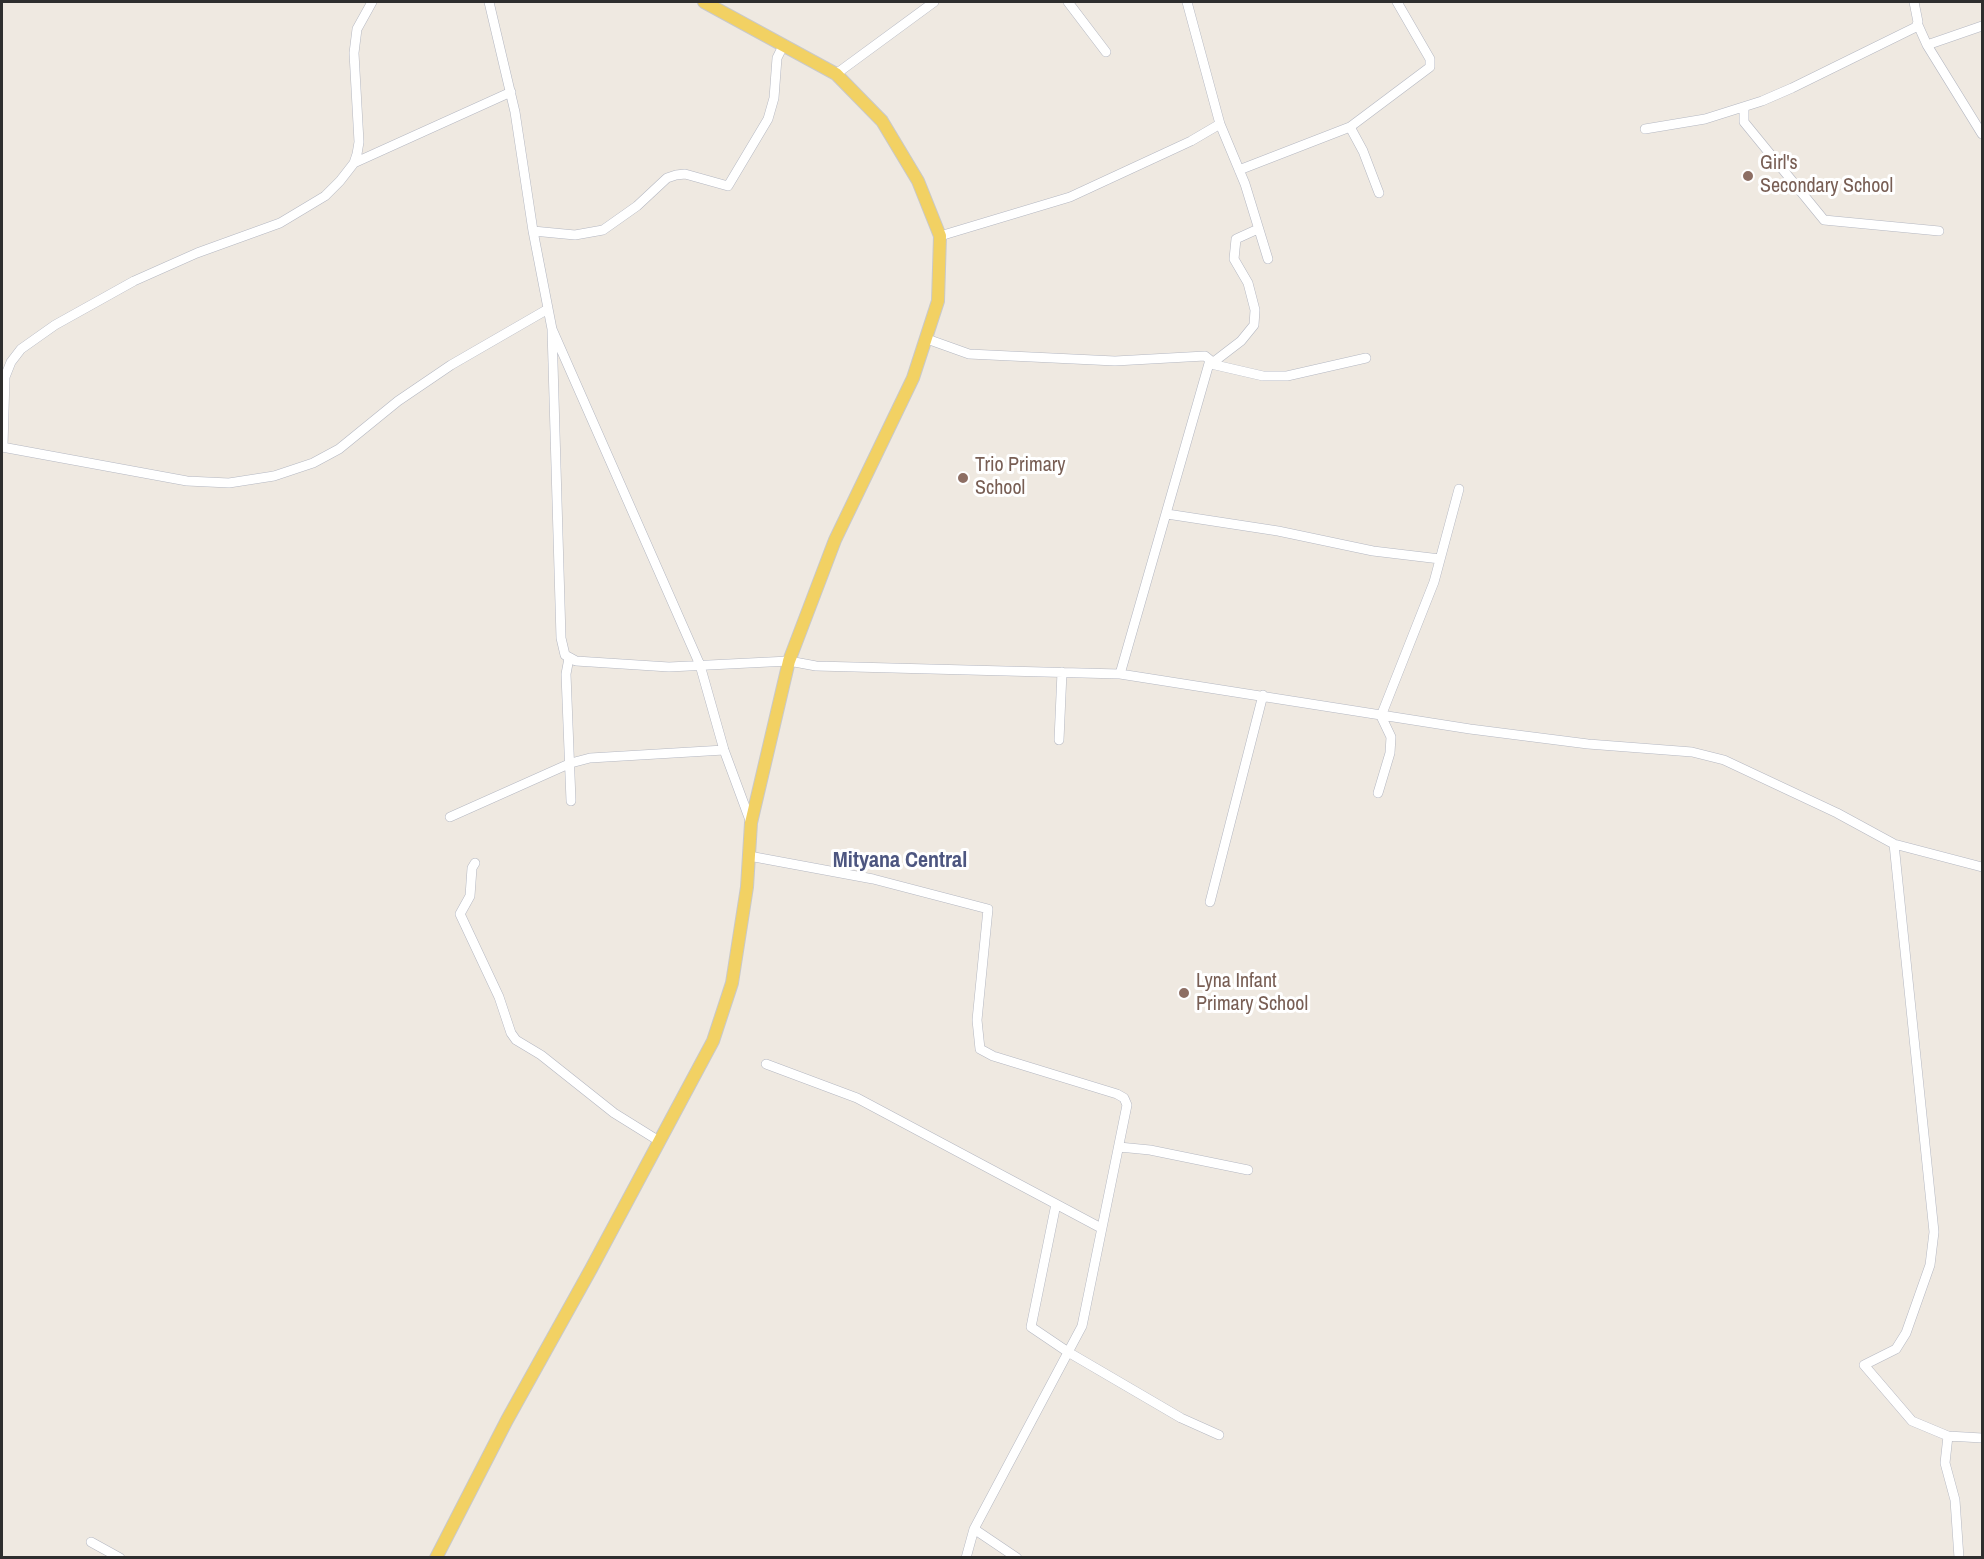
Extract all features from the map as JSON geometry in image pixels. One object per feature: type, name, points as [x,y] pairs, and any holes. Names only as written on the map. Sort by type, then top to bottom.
[{"type":"main road","points":[[436,1557],[507,1420],[713,1041],[732,983],[741,935],[751,823],[789,661],[835,540],[913,378],[927,339],[940,287],[940,236],[903,151],[882,121],[836,74],[704,2]]},
{"type":"street","points":[[354,163],[359,142],[354,54],[357,29],[372,2]]},
{"type":"street","points":[[489,2],[511,92],[533,231],[552,329],[561,638],[562,650],[569,658],[604,664],[669,667],[789,661],[816,666],[1120,675],[1263,695],[1381,716],[1588,744],[1708,755],[1724,760],[1837,813],[1894,844],[1983,867]]},
{"type":"street","points":[[836,74],[934,2]]},
{"type":"street","points":[[1068,2],[1106,52]]},
{"type":"street","points":[[1187,2],[1220,124],[1239,170],[1268,259]]},
{"type":"street","points":[[1239,170],[1350,127],[1430,67],[1430,59],[1396,2]]},
{"type":"street","points":[[1914,2],[1918,24],[1927,45],[1983,134]]},
{"type":"street","points":[[1645,129],[1705,119],[1744,107],[1792,88],[1902,36],[1918,24]]},
{"type":"street","points":[[1927,45],[1983,27]]},
{"type":"street","points":[[533,231],[575,235],[603,230],[637,206],[667,178],[676,175],[686,174],[728,186],[768,119],[774,98],[777,58],[783,46]]},
{"type":"street","points":[[511,92],[354,163],[325,196],[280,223],[197,252],[135,281],[55,325],[21,349],[11,362],[5,377],[2,447],[187,481],[229,483],[274,476],[313,463],[339,449],[398,401],[442,371],[548,309]]},
{"type":"street","points":[[1744,107],[1744,122],[1824,220],[1939,231]]},
{"type":"street","points":[[940,236],[1070,197],[1191,141],[1220,124]]},
{"type":"street","points":[[1350,127],[1363,152],[1379,193]]},
{"type":"street","points":[[1120,675],[1211,364],[1241,341],[1254,325],[1255,309],[1248,283],[1234,259],[1236,239],[1258,229]]},
{"type":"street","points":[[552,329],[700,664],[724,750],[751,823]]},
{"type":"street","points":[[927,339],[969,354],[1115,362],[1205,356],[1211,364],[1263,376],[1287,376],[1366,358]]},
{"type":"street","points":[[1378,793],[1390,753],[1390,737],[1381,716],[1434,582],[1459,489]]},
{"type":"street","points":[[1167,514],[1278,531],[1373,551],[1440,559]]},
{"type":"street","points":[[569,658],[566,674],[571,801]]},
{"type":"street","points":[[1059,740],[1062,672]]},
{"type":"street","points":[[1210,902],[1263,695]]},
{"type":"street","points":[[450,817],[571,763],[590,758],[724,750]]},
{"type":"street","points":[[1894,844],[1934,1232],[1930,1265],[1906,1333],[1896,1349],[1864,1365],[1912,1421],[1948,1436],[1983,1438]]},
{"type":"street","points":[[749,856],[873,879],[988,909],[977,1020],[980,1049],[993,1056],[1124,1098],[1127,1112],[1082,1326],[974,1529],[966,1557]]},
{"type":"street","points":[[476,863],[472,868],[470,896],[460,914],[499,997],[511,1033],[516,1040],[541,1055],[614,1113],[659,1142]]},
{"type":"street","points":[[766,1065],[857,1098],[1101,1228]]},
{"type":"street","points":[[1119,1148],[1150,1150],[1248,1170]]},
{"type":"street","points":[[1056,1204],[1031,1327],[1068,1352],[1181,1418],[1219,1434]]},
{"type":"street","points":[[1948,1436],[1945,1464],[1955,1500],[1959,1557]]},
{"type":"street","points":[[974,1529],[1017,1557]]},
{"type":"street","points":[[91,1542],[120,1557]]},
{"type":"place","name":"Girl's Secondary School","points":[[1748,176]]},
{"type":"place","name":"Trio Primary School","points":[[963,478]]},
{"type":"place","name":"Lyna Infant Primary School","points":[[1184,993]]},
{"type":"district","name":"Mityana Central","points":[[900,861]]}]
